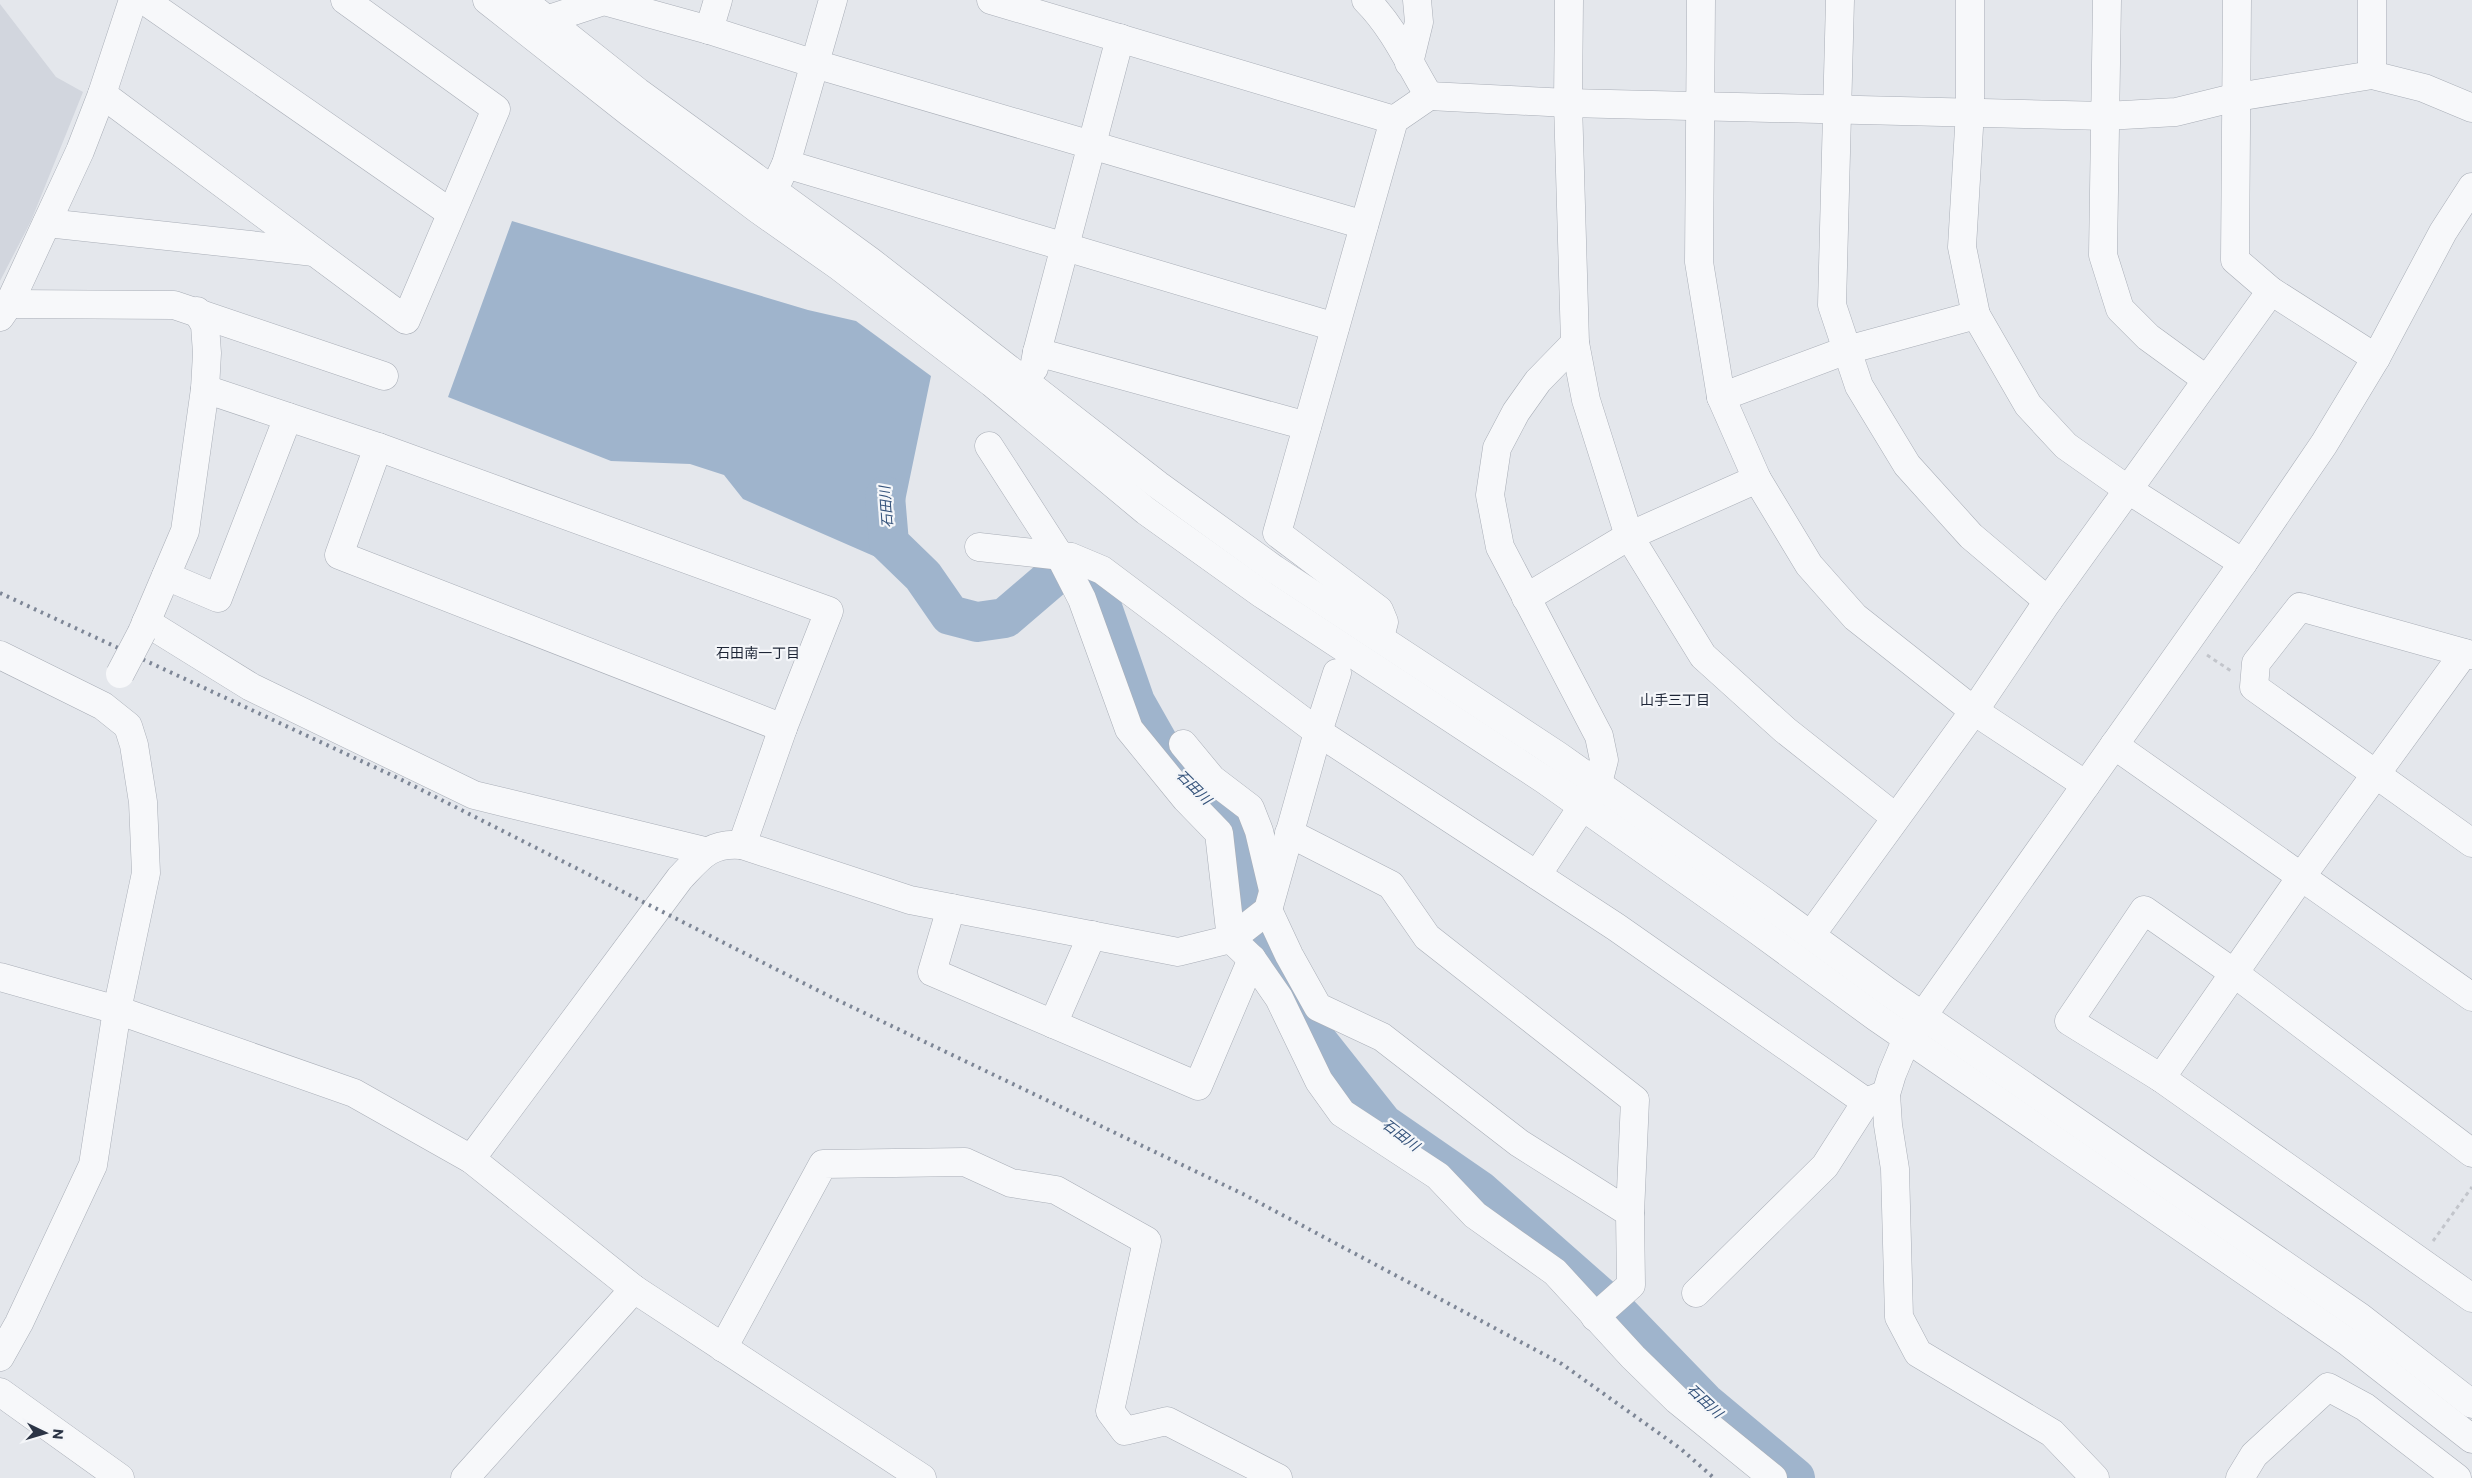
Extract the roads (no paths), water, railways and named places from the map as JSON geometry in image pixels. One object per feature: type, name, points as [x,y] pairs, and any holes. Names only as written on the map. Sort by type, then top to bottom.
[{"type":"street","points":[[133,0],[102,94],[80,151],[4,310],[174,305],[197,311],[384,376]]},
{"type":"street","points":[[144,0],[451,213]]},
{"type":"street","points":[[102,94],[406,320],[496,109],[345,0]]},
{"type":"street","points":[[487,0],[1026,383],[1189,508],[1274,569],[1380,637],[1598,783],[1888,992],[2360,1317],[2472,1404]]},
{"type":"street","points":[[522,0],[549,19],[638,92],[766,200],[840,267],[992,383],[1146,511],[1262,594],[1583,807],[1907,1038],[2348,1342],[2472,1439]]},
{"type":"street","points":[[709,30],[718,0]]},
{"type":"street","points":[[766,200],[786,164],[833,0]]},
{"type":"street","points":[[991,0],[1394,120]]},
{"type":"street","points":[[1366,0],[1398,38],[1409,64],[1429,96]]},
{"type":"street","points":[[1409,64],[1419,22],[1417,0]]},
{"type":"street","points":[[1570,0],[1568,103],[1575,343],[1586,400],[1629,536],[1703,656],[1785,730],[1895,816]]},
{"type":"street","points":[[1701,0],[1699,262],[1721,397],[1757,479],[1808,565],[1855,617],[1974,710],[2086,785]]},
{"type":"street","points":[[1840,0],[1832,305],[1859,386],[1907,465],[1971,536],[2048,601]]},
{"type":"street","points":[[1970,0],[1970,111],[1962,247],[1976,315],[2028,405],[2066,446],[2127,489],[2243,563]]},
{"type":"street","points":[[2107,0],[2103,255],[2120,309],[2148,337],[2206,380]]},
{"type":"street","points":[[2237,0],[2235,260],[2271,291],[2376,358]]},
{"type":"street","points":[[2372,0],[2372,74]]},
{"type":"street","points":[[549,19],[605,1],[709,30],[815,64],[1364,225]]},
{"type":"street","points":[[1026,383],[1034,369],[1120,38]]},
{"type":"street","points":[[1380,637],[1384,622],[1379,610],[1277,533],[1394,120],[1429,96],[1699,107],[1970,111],[2106,116],[2176,112],[2237,97],[2372,74],[2424,88],[2472,108]]},
{"type":"street","points":[[786,164],[1335,327]]},
{"type":"street","points":[[1696,1293],[1825,1166],[1876,1098],[1892,1074],[1907,1038],[2243,563],[2324,444],[2376,358],[2443,232],[2472,187]]},
{"type":"street","points":[[47,223],[316,252]]},
{"type":"street","points":[[1811,935],[1895,816],[1974,710],[2127,489],[2271,291]]},
{"type":"street","points":[[103,706],[144,627],[186,531],[205,389],[207,353],[205,325],[197,311]]},
{"type":"street","points":[[1721,397],[1847,350],[1976,315]]},
{"type":"street","points":[[1537,875],[1598,783],[1604,760],[1599,736],[1526,598],[1497,536],[1490,495],[1497,448],[1516,412],[1538,381],[1575,343]]},
{"type":"street","points":[[1037,352],[1307,426]]},
{"type":"street","points":[[205,389],[378,447],[829,611],[783,728],[742,845]]},
{"type":"street","points":[[166,576],[218,598],[288,417]]},
{"type":"street","points":[[989,446],[1060,556],[1082,599],[1129,729],[1186,799],[1219,833],[1231,939],[1252,959],[1279,998],[1320,1082],[1342,1113],[1438,1176],[1475,1215],[1555,1272],[1633,1358],[1677,1400],[1773,1478]]},
{"type":"street","points":[[378,447],[339,555],[783,728]]},
{"type":"street","points":[[1526,598],[1629,536],[1757,479]]},
{"type":"street","points":[[979,548],[1077,559],[1102,570],[1318,732],[1876,1098],[1888,1125],[1895,1169],[1899,1317],[1918,1353],[2052,1433],[2095,1478]]},
{"type":"street","points":[[2161,1078],[2301,877],[2375,775],[2468,654],[2300,607],[2256,663],[2254,687],[2375,775],[2471,839]]},
{"type":"street","points":[[144,627],[251,687],[474,795],[706,850],[730,844],[742,845],[910,900],[1178,952],[1231,939],[1271,900],[1318,732],[1337,673]]},
{"type":"street","points":[[0,655],[103,706],[128,726],[134,744],[145,832],[146,873],[117,1010],[93,1165],[19,1323],[0,1356]]},
{"type":"street","points":[[1182,744],[1212,779],[1250,808],[1259,831],[1271,900],[1289,955],[1318,1007]]},
{"type":"street","points":[[2114,745],[2472,997]]},
{"type":"street","points":[[1290,833],[1391,885],[1427,937],[1635,1100],[1630,1213],[1631,1285],[1595,1316]]},
{"type":"street","points":[[471,1159],[680,878],[706,850]]},
{"type":"street","points":[[951,908],[932,972],[1198,1086],[1252,959]]},
{"type":"street","points":[[2472,1153],[2234,973],[2144,910],[2069,1021],[2161,1078],[2472,1298]]},
{"type":"street","points":[[1053,1024],[1092,935]]},
{"type":"street","points":[[0,977],[117,1010],[354,1093],[471,1159],[634,1289],[922,1478]]},
{"type":"street","points":[[0,991],[29,985]]},
{"type":"street","points":[[1279,998],[1318,1007],[1382,1037],[1519,1143],[1630,1213]]},
{"type":"street","points":[[723,1348],[823,1164],[966,1162],[1011,1183],[1056,1190],[1148,1241],[1110,1411],[1125,1431],[1167,1420],[1278,1478]]},
{"type":"street","points":[[466,1478],[634,1289]]},
{"type":"street","points":[[2240,1478],[2254,1455],[2328,1387],[2365,1408],[2457,1478]]},
{"type":"street","points":[[0,1392],[120,1478]]},
{"type":"water","points":[[512,221],[808,310],[856,321],[931,376],[892,564],[743,499],[724,475],[690,464],[611,461],[448,397]]},
{"type":"waterway","name":"石田川","points":[[885,496],[889,543],[923,576],[950,615],[977,622],[1005,618],[1061,570],[1095,587],[1135,702],[1169,762],[1238,831],[1241,904],[1314,1037],[1383,1124],[1480,1191],[1616,1311],[1704,1402],[1795,1478]]},
{"type":"railway","points":[[0,593],[400,779],[831,997],[1243,1194],[1562,1364],[1681,1449],[1714,1478]]},
{"type":"district","name":"石田南一丁目","points":[[758,653]]},
{"type":"district","name":"山手三丁目","points":[[1675,700]]}]
